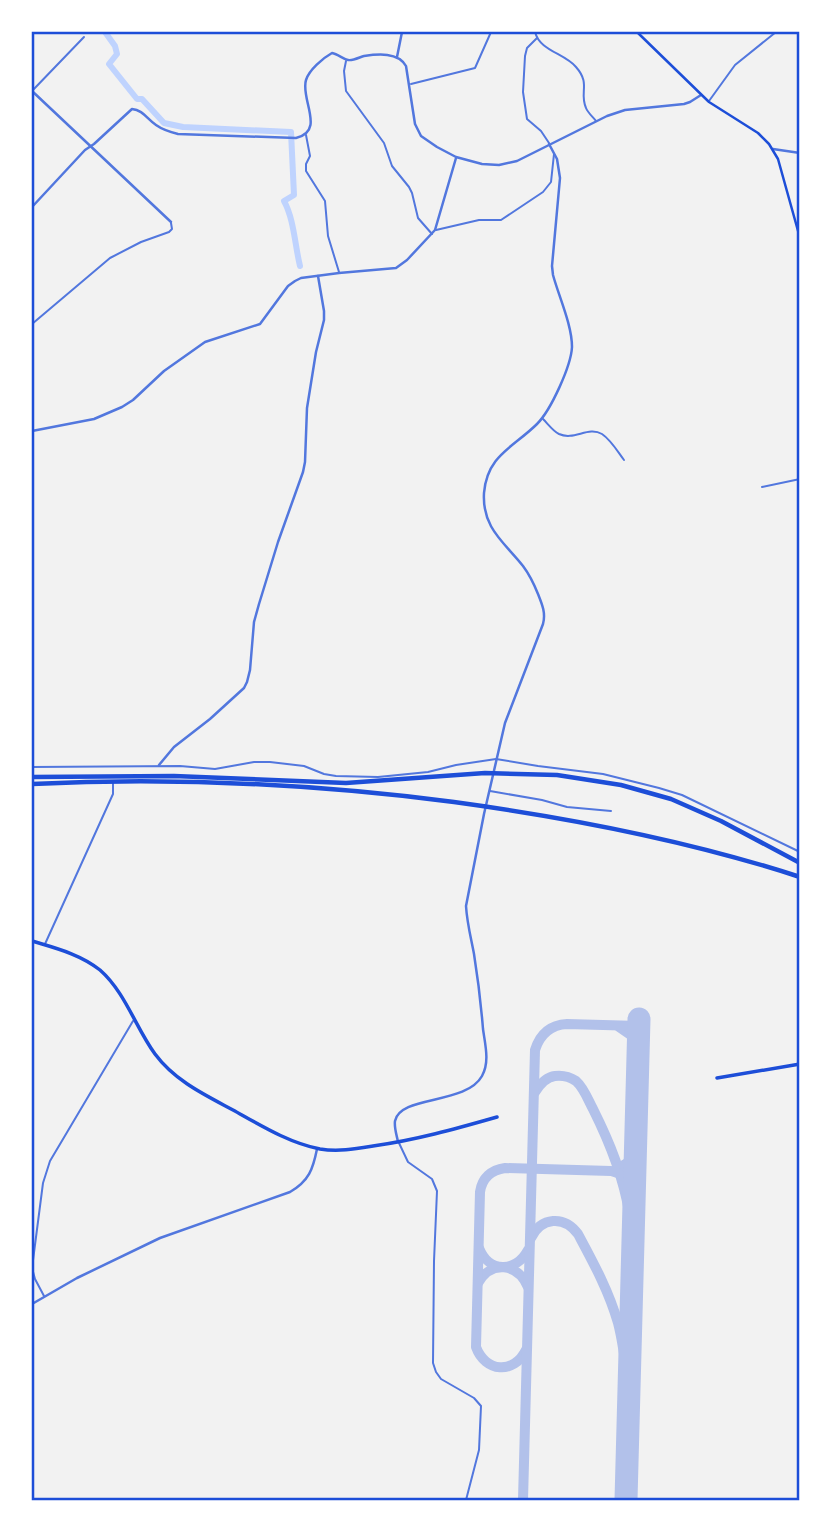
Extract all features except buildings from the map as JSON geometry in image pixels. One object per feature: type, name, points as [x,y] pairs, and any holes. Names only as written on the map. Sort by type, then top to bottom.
[{"type":"highway","points":[[32,777],[123,775],[369,782],[498,773],[557,775],[644,790],[683,804],[800,863]]},
{"type":"highway","points":[[32,784],[124,781],[227,783],[420,798],[501,808],[606,826],[718,852],[800,877]]},
{"type":"highway","points":[[32,941],[76,956],[99,970],[116,988],[159,1059],[187,1084],[291,1140],[317,1149],[334,1151],[429,1136],[497,1117]]},
{"type":"highway","points":[[717,1078],[800,1064]]},
{"type":"main road","points":[[637,32],[709,102],[758,133],[773,149],[784,178],[800,238]]},
{"type":"street","points":[[397,57],[402,32]]},
{"type":"street","points":[[410,85],[475,68],[491,32]]},
{"type":"street","points":[[535,32],[537,38],[549,49],[578,68],[584,80],[587,110],[596,121]]},
{"type":"street","points":[[709,102],[735,65],[776,32]]},
{"type":"street","points":[[32,324],[110,258],[172,229],[170,222],[32,91],[85,37]]},
{"type":"street","points":[[466,1500],[479,1450],[481,1406],[474,1398],[442,1379],[434,1367],[437,1191],[432,1179],[406,1159],[398,1142],[395,1121],[401,1111],[411,1106],[467,1091],[480,1079],[486,1066],[480,991],[466,906],[507,716],[545,616],[524,567],[497,537],[491,526],[485,510],[485,489],[498,456],[542,418],[567,370],[572,348],[570,330],[552,266],[559,164],[541,131],[527,119],[523,92],[527,48],[537,38]]},
{"type":"street","points":[[339,272],[328,236],[325,201],[306,171],[310,156],[306,134],[310,126],[310,110],[305,93],[306,78],[330,54],[336,53],[346,60],[378,55],[401,59],[406,66],[415,124],[421,136],[456,158],[482,164],[499,165],[517,161],[596,121],[625,110],[684,104],[701,95]]},
{"type":"street","points":[[346,60],[346,91],[384,143],[392,166],[409,187],[418,218],[433,232]]},
{"type":"street","points":[[32,207],[129,110],[139,110],[157,126],[178,134],[296,138],[306,134]]},
{"type":"street","points":[[773,149],[800,153]]},
{"type":"street","points":[[433,232],[469,222],[508,217],[550,186],[554,153]]},
{"type":"street","points":[[32,431],[94,419],[122,407],[164,371],[205,342],[260,324],[288,286],[295,281],[339,272],[396,268],[433,232],[456,158]]},
{"type":"street","points":[[159,765],[174,747],[244,688],[249,676],[254,622],[305,462],[307,408],[324,320],[318,276]]},
{"type":"street","points":[[32,316],[36,321]]},
{"type":"street","points":[[542,418],[563,436],[591,432],[602,434],[624,460]]},
{"type":"street","points":[[762,487],[800,479]]},
{"type":"street","points":[[32,767],[159,765],[215,769],[270,762],[296,764],[336,776],[378,777],[428,772],[496,760],[603,774],[671,791],[800,852]]},
{"type":"street","points":[[44,945],[111,799],[113,767]]},
{"type":"street","points":[[489,791],[568,807],[611,811]]},
{"type":"street","points":[[44,1297],[32,1268],[43,1184],[51,1161],[134,1020]]},
{"type":"street","points":[[32,1304],[77,1278],[160,1238],[290,1192],[309,1176],[317,1149]]},
{"type":"waterway","points":[[105,32],[117,54],[109,64],[137,99],[142,99],[164,123],[183,127],[291,132],[294,195],[284,201],[292,224],[300,266]]},
{"type":"taxiway","points":[[523,1500],[535,1050],[546,1031],[556,1026],[639,1026]]},
{"type":"taxiway","points":[[619,1027],[632,1036],[638,1050]]},
{"type":"taxiway","points":[[535,1092],[544,1081],[555,1076],[569,1077],[579,1084],[610,1147],[629,1212]]},
{"type":"taxiway","points":[[614,1171],[627,1163],[635,1151]]},
{"type":"taxiway","points":[[526,1350],[514,1364],[500,1367],[486,1362],[476,1347],[480,1192],[488,1176],[505,1168],[611,1171],[619,1174],[630,1182],[634,1194],[633,1251]]},
{"type":"taxiway","points":[[531,1238],[541,1226],[553,1221],[566,1224],[578,1234],[600,1277],[618,1323],[629,1393]]},
{"type":"taxiway","points":[[479,1248],[489,1262],[503,1267],[517,1263],[528,1250]]},
{"type":"taxiway","points":[[478,1283],[490,1271],[504,1267],[518,1273],[528,1287]]},
{"type":"runway","points":[[626,1500],[639,1019]]}]
